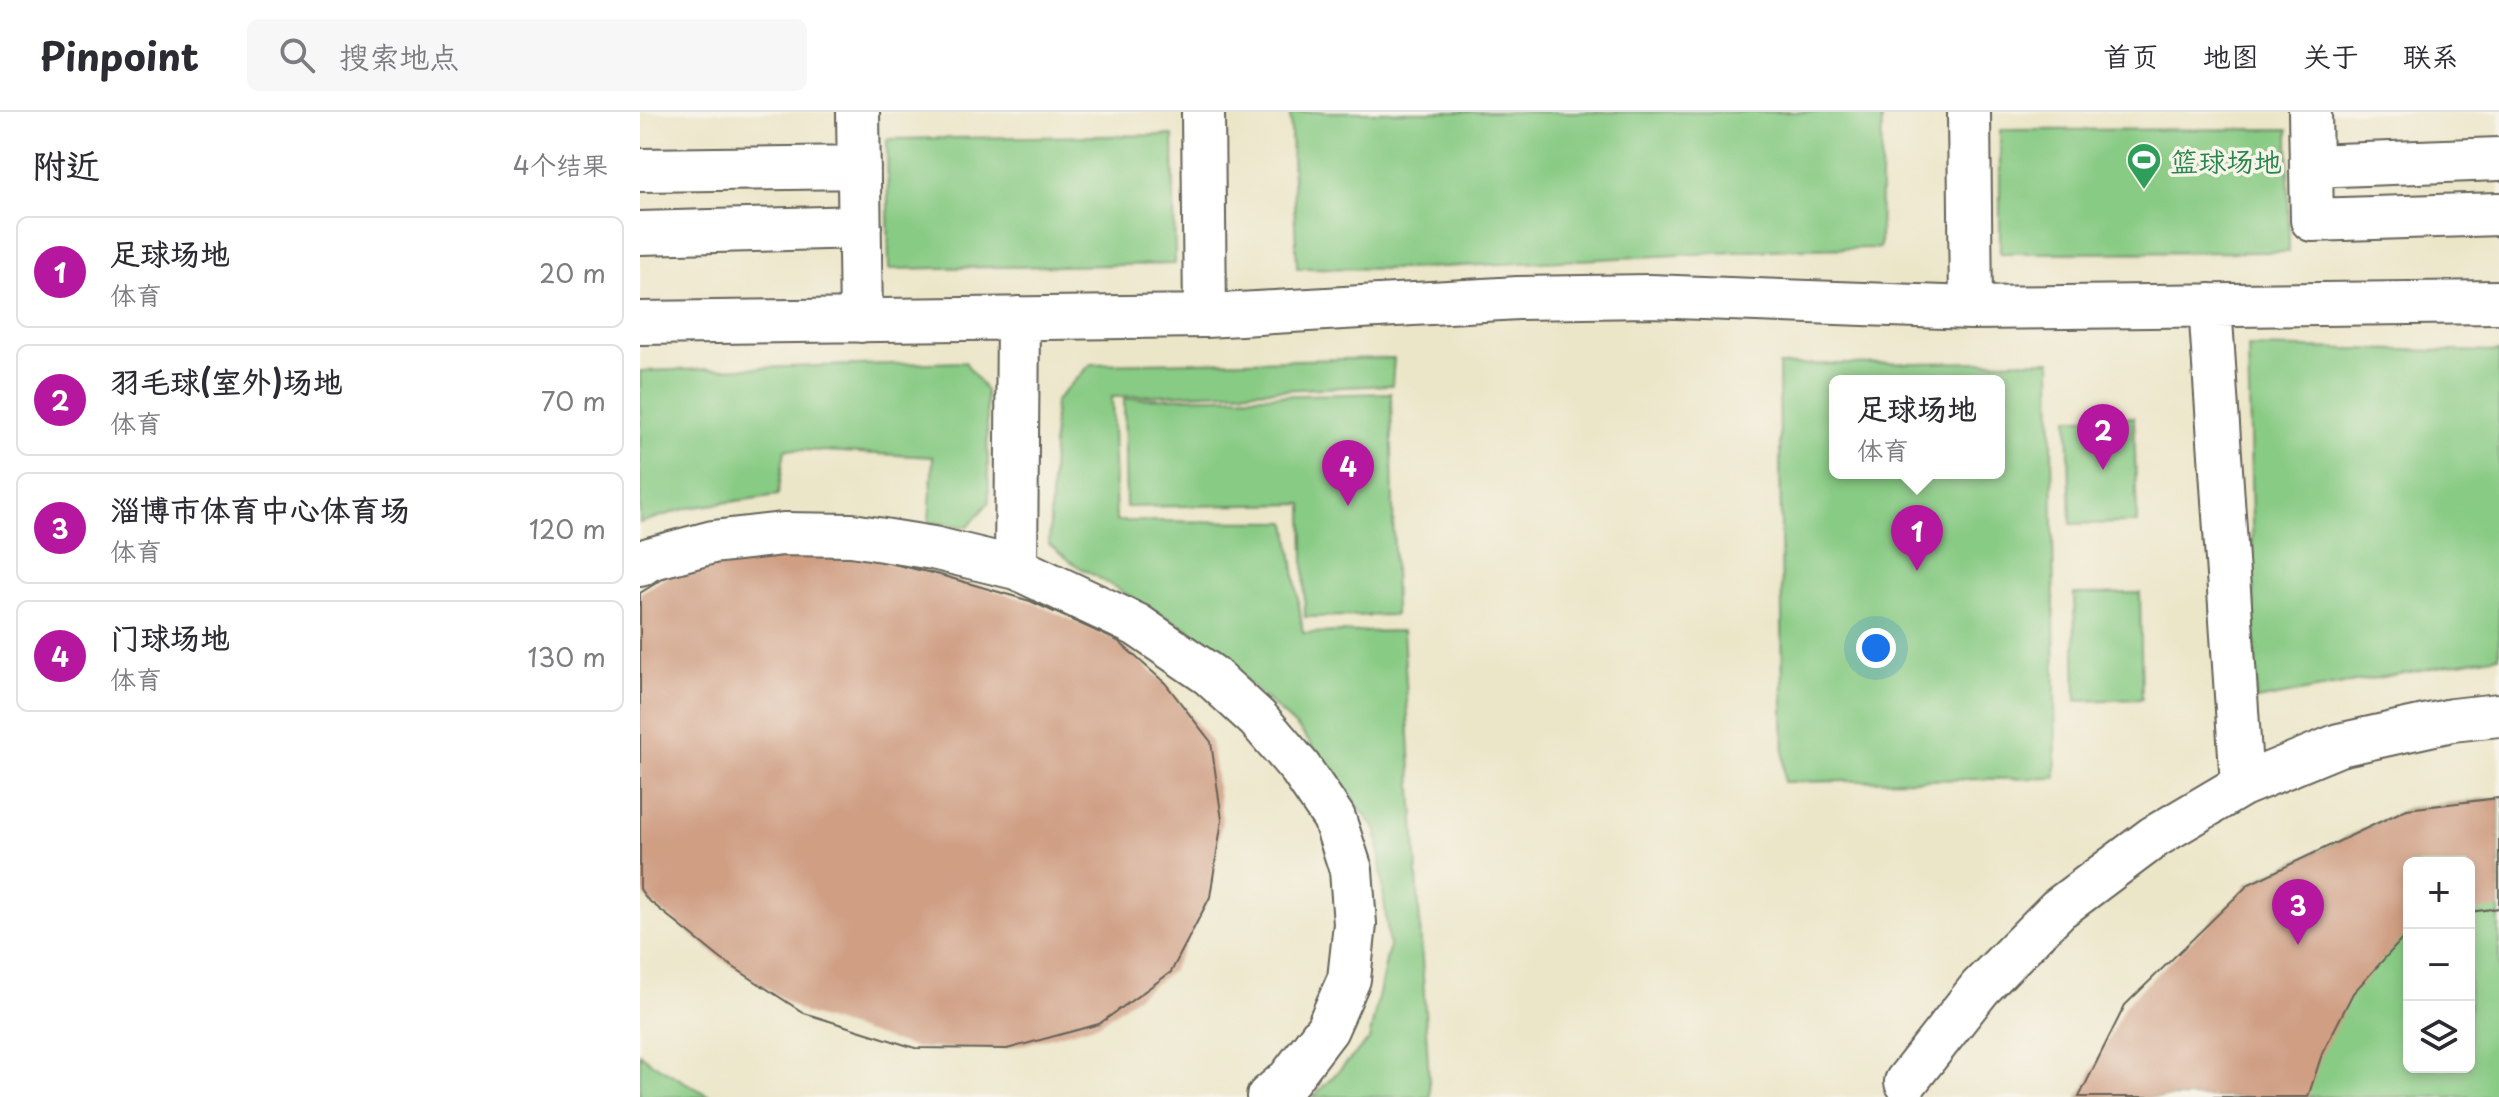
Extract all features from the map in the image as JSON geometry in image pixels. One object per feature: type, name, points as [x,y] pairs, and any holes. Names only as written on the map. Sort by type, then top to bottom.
[{"type":"street","points":[[858,112],[861,321]]},
{"type":"street","points":[[1203,112],[1205,316]]},
{"type":"street","points":[[1969,112],[1971,308]]},
{"type":"street","points":[[2310,112],[2312,220],[2499,214]]},
{"type":"street","points":[[2311,166],[2499,159]]},
{"type":"street","points":[[640,170],[859,167]]},
{"type":"street","points":[[640,233],[860,227]]},
{"type":"street","points":[[640,323],[1205,316],[1518,298],[1650,296],[1971,308],[2499,302]]},
{"type":"street","points":[[2210,305],[2242,785]]},
{"type":"street","points":[[1016,568],[1018,318]]},
{"type":"street","points":[[640,565],[649,559],[713,542],[783,534],[852,535],[933,548],[1016,568],[1137,625],[1210,675],[1258,719],[1300,768],[1334,818],[1351,870],[1355,924],[1349,979],[1327,1029],[1289,1079],[1268,1097]]},
{"type":"street","points":[[1906,1082],[1980,988],[2058,909],[2154,837],[2242,785],[2339,745],[2452,720],[2499,715]]},
{"type":"green space","points":[[1290,112],[1882,112],[1880,248],[1792,249],[1405,269],[1297,268]]},
{"type":"green space","name":"篮球场地","points":[[2288,129],[2289,252],[2000,253],[2000,130]]},
{"type":"green space","points":[[1173,135],[1175,264],[889,269],[887,139]]},
{"type":"green space","points":[[2248,347],[2499,352],[2499,656],[2256,700]]},
{"type":"green space","points":[[1394,358],[1392,385],[1112,397],[1116,521],[1287,522],[1303,633],[1403,631],[1430,1097],[1313,1097],[1369,1040],[1389,947],[1377,831],[1300,730],[1193,632],[1074,564],[1049,544],[1055,401],[1091,364]]},
{"type":"green space","points":[[2051,361],[2056,778],[1784,782],[1779,365]]},
{"type":"green space","points":[[965,362],[986,391],[989,502],[968,527],[929,522],[933,457],[785,449],[778,495],[688,508],[640,523],[640,371]]},
{"type":"green space","points":[[1391,393],[1395,615],[1305,617],[1303,504],[1126,507],[1124,399]]},
{"type":"green space","points":[[2134,417],[2137,523],[2071,524],[2068,418]]},
{"type":"green space","points":[[2140,593],[2142,699],[2076,701],[2074,594]]},
{"type":"green space","points":[[2499,798],[2499,1097],[2079,1097],[2249,884],[2407,809]]},
{"type":"green space","points":[[640,1053],[650,1062],[711,1097],[640,1097]]},
{"type":"building","points":[[855,555],[1030,601],[1118,641],[1165,683],[1211,742],[1222,820],[1210,897],[1171,972],[1099,1024],[1007,1049],[915,1048],[804,1013],[721,959],[647,899],[640,889],[640,593],[681,568],[761,556]]},
{"type":"building","points":[[2499,798],[2499,908],[2475,911],[2475,857],[2403,857],[2403,938],[2353,993],[2322,1054],[2308,1097],[2079,1097],[2125,1005],[2249,884],[2407,809]]},
{"type":"place","name":"篮球场地","points":[[2144,191]]},
{"type":"place","name":"羽毛球(室外)场地","points":[[2103,470]]},
{"type":"place","name":"门球场地","points":[[1348,506]]},
{"type":"place","name":"足球场地","points":[[1917,571]]},
{"type":"place","name":"淄博市体育中心体育场","points":[[2298,945]]}]
